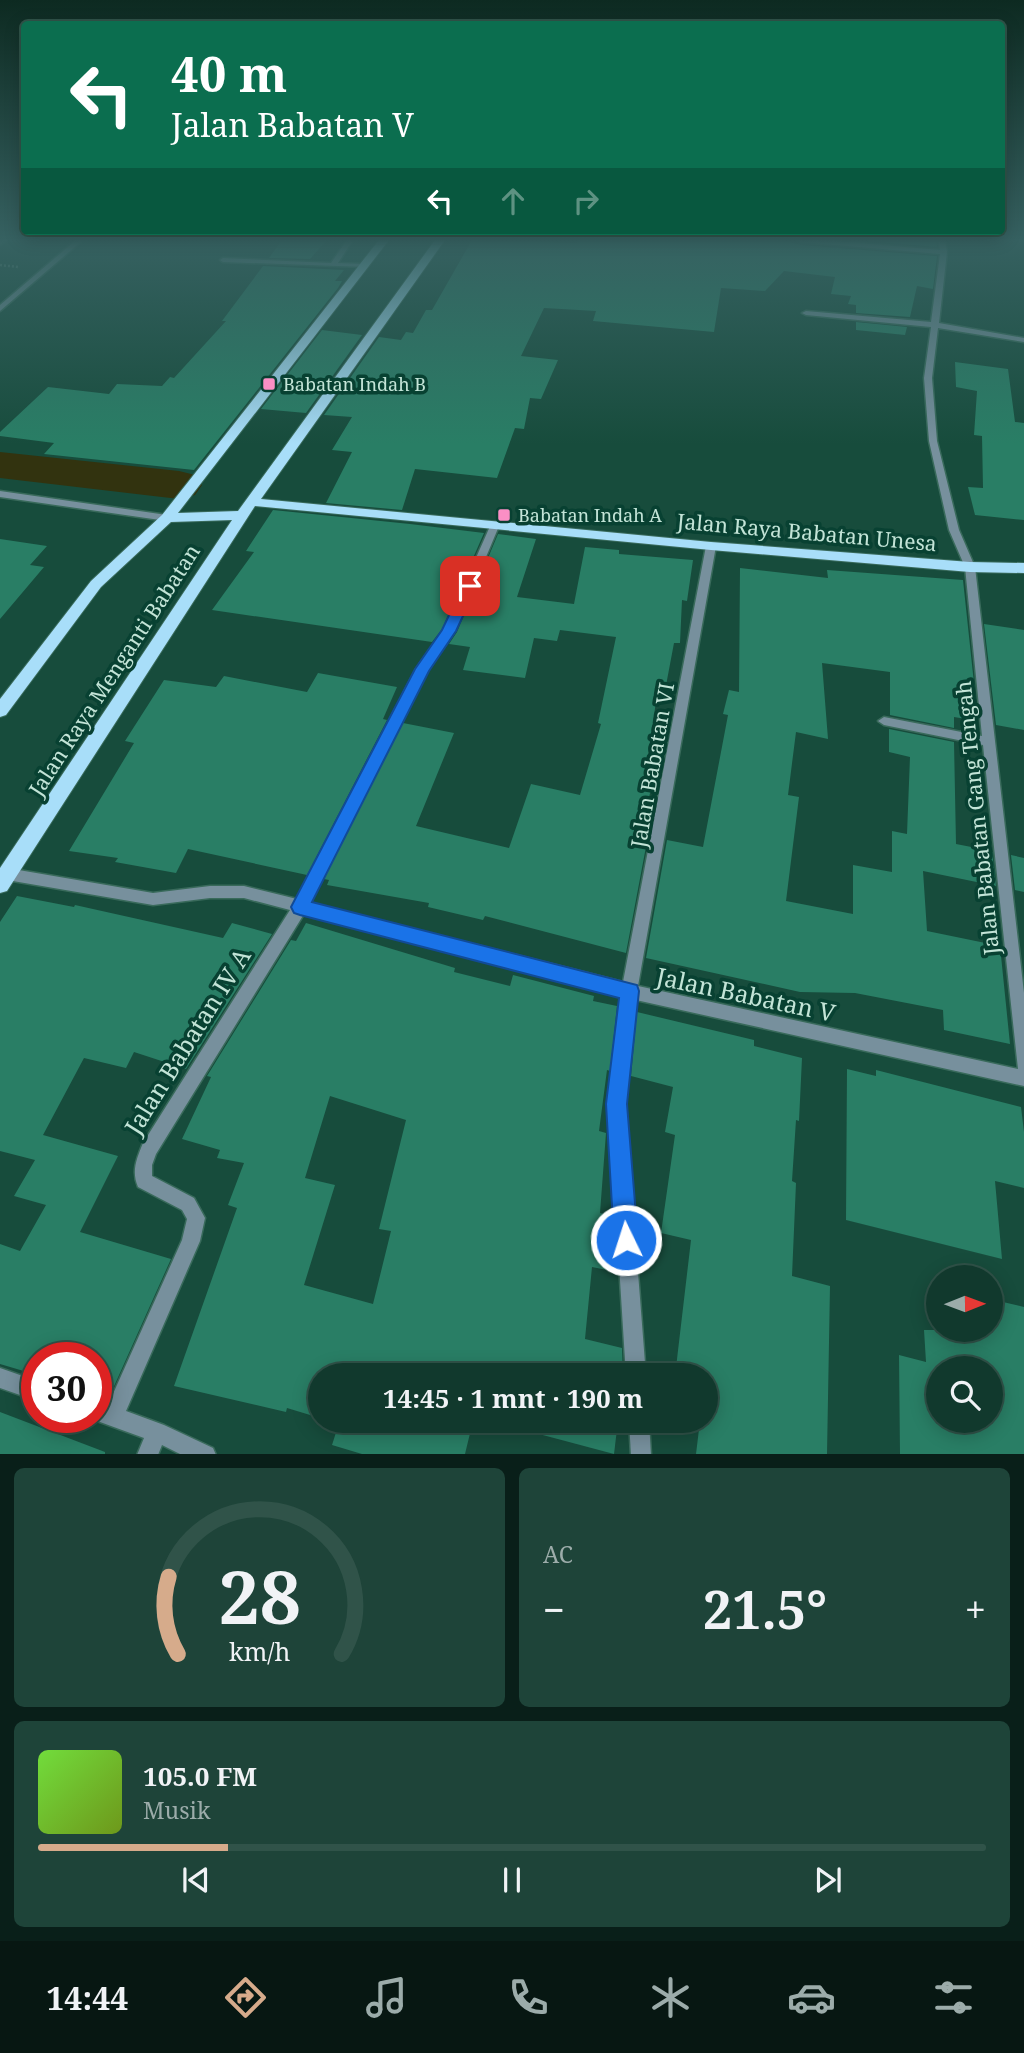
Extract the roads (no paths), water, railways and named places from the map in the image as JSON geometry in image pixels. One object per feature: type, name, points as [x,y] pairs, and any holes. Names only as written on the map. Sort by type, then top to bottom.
[{"type":"main road","points":[[167,518],[330,308]]},
{"type":"main road","points":[[248,508],[391,308]]},
{"type":"main road","name":"Jalan Raya Menganti Babatan","points":[[0,712],[96,584],[167,518],[248,508]]},
{"type":"main road","name":"Jalan Raya Menganti Babatan","points":[[4,879],[248,508]]},
{"type":"main road","name":"Jalan Raya Babatan Unesa","points":[[248,508],[970,567],[1024,568]]},
{"type":"street","name":"Jalan Babatan Gang Tengah","points":[[938,308],[928,378],[933,441],[954,530],[970,567],[1024,1064]]},
{"type":"street","points":[[806,313],[936,325],[1024,340]]},
{"type":"street","points":[[0,494],[167,518]]},
{"type":"street","points":[[300,907],[422,669],[449,631],[494,526]]},
{"type":"street","name":"Jalan Babatan VI","points":[[629,991],[711,546]]},
{"type":"street","points":[[884,721],[990,742]]},
{"type":"street","name":"Jalan Babatan V","points":[[4,879],[153,899],[209,892],[244,892],[629,991],[1024,1079]]},
{"type":"street","name":"Jalan Babatan IV A","points":[[112,1398],[191,1241],[196,1218],[188,1204],[144,1181],[143,1165],[149,1149],[300,907]]},
{"type":"street","points":[[629,991],[617,1104],[635,1363]]},
{"type":"street","points":[[0,1378],[21,1385]]},
{"type":"street","name":"Jalan Babatan IV A","points":[[112,1417],[157,1432],[206,1454]]},
{"type":"street","points":[[148,1454],[157,1432]]},
{"type":"street","points":[[640,1433],[641,1454]]},
{"type":"waterway","points":[[0,465],[179,485]]},
{"type":"place","name":"Babatan Indah B","points":[[269,384]]},
{"type":"place","name":"Babatan Indah A","points":[[504,515]]}]
